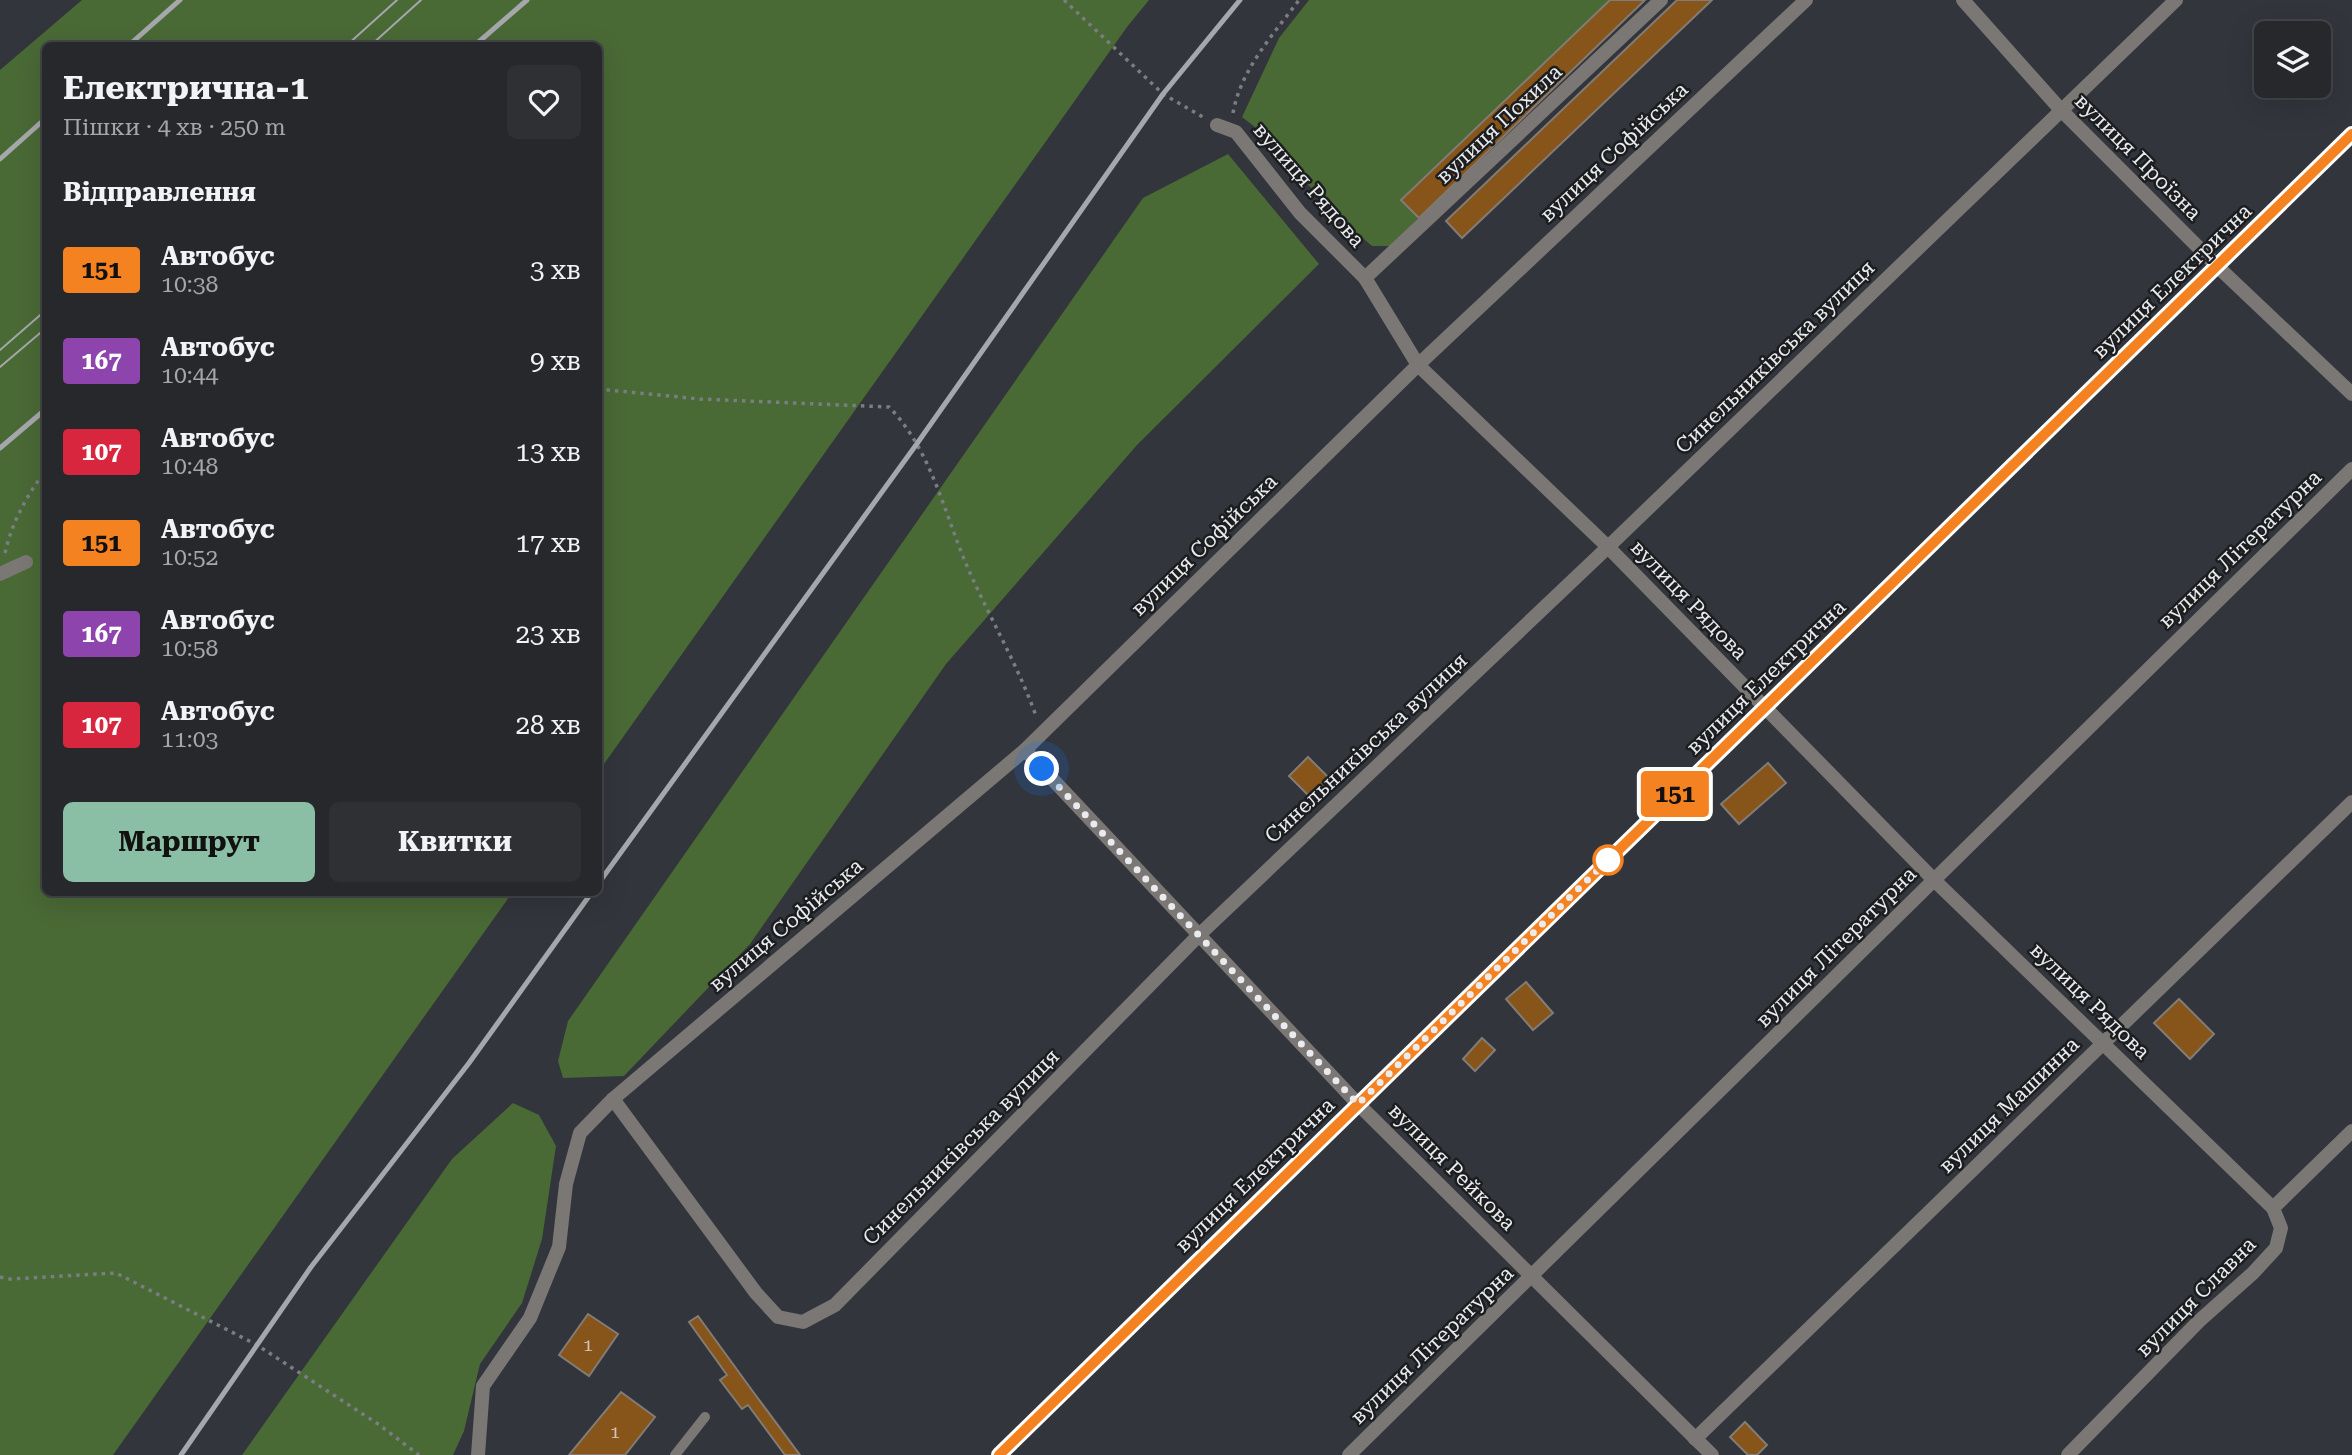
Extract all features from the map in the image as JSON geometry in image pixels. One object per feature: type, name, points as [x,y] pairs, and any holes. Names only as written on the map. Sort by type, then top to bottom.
[{"type":"street","name":"вулиця Похила","points":[[1365,278],[1661,0]]},
{"type":"street","name":"вулиця Софійська","points":[[478,1455],[483,1386],[530,1318],[559,1247],[566,1184],[580,1133],[613,1099],[1025,750],[1419,365],[1806,0]]},
{"type":"street","name":"вулиця Проїзна","points":[[1963,0],[2061,110],[2218,267],[2352,394]]},
{"type":"street","name":"Синельниківська вулиця","points":[[613,1099],[756,1293],[778,1317],[803,1322],[835,1305],[1198,936],[1608,547],[2176,0]]},
{"type":"street","name":"вулиця Рядова","points":[[1217,125],[1236,132],[1300,213],[1365,278],[1419,365],[1608,547],[1934,880],[2273,1208]]},
{"type":"street","name":"вулиця Електрична","points":[[999,1455],[2352,134]]},
{"type":"street","name":"вулиця Літературна","points":[[1349,1455],[2352,469]]},
{"type":"street","points":[[1,567],[26,562]]},
{"type":"street","name":"вулиця Рейкова","points":[[1025,750],[1358,1104],[1702,1449]]},
{"type":"street","name":"вулиця Машинна","points":[[1702,1449],[2103,1043],[2352,802]]},
{"type":"street","points":[[2273,1208],[2352,1130]]},
{"type":"street","name":"вулиця Славна","points":[[2068,1455],[2199,1321],[2253,1273],[2276,1248],[2281,1228],[2273,1208]]},
{"type":"lane","points":[[675,1455],[705,1417]]},
{"type":"path","points":[[1064,0],[1163,94],[1217,125]]},
{"type":"path","points":[[1236,132],[1233,116],[1236,97],[1248,69],[1299,0]]},
{"type":"path","points":[[602,389],[700,399],[889,407],[904,423],[929,467],[969,571],[1042,734]]},
{"type":"path","points":[[1,567],[9,535],[29,491],[42,475]]},
{"type":"path","points":[[0,1277],[10,1279],[116,1273],[257,1345],[378,1424],[419,1455]]},
{"type":"green space","points":[[82,0],[1149,0],[1127,27],[602,767],[602,42],[42,42],[42,896],[510,896],[113,1455],[0,1455],[0,70]]},
{"type":"green space","points":[[1309,0],[1610,0],[1402,200],[1419,218],[1391,246],[1372,246],[1331,211],[1265,135],[1242,117],[1279,38]]},
{"type":"green space","points":[[1228,154],[1319,264],[1137,445],[946,664],[750,944],[624,1076],[563,1078],[558,1061],[568,1021],[1143,198]]},
{"type":"green space","points":[[513,1103],[539,1115],[556,1146],[542,1239],[522,1303],[480,1364],[464,1431],[453,1455],[242,1455],[452,1159]]},
{"type":"building","points":[[1610,0],[1645,0],[1419,218],[1401,200]]},
{"type":"building","points":[[1677,0],[1712,0],[1462,238],[1446,221]]},
{"type":"building","points":[[1308,757],[1330,779],[1311,798],[1289,776]]},
{"type":"building","points":[[1768,763],[1786,783],[1739,824],[1721,804]]},
{"type":"building","points":[[1526,982],[1553,1013],[1533,1030],[1506,999]]},
{"type":"building","points":[[2179,999],[2214,1034],[2190,1059],[2154,1023]]},
{"type":"building","points":[[1482,1038],[1495,1050],[1475,1071],[1463,1059]]},
{"type":"building","points":[[588,1314],[618,1334],[589,1376],[559,1355]]},
{"type":"building","points":[[698,1316],[800,1455],[785,1455],[748,1405],[742,1409],[720,1380],[727,1375],[689,1322]]},
{"type":"building","points":[[621,1392],[655,1417],[625,1455],[569,1455]]},
{"type":"building","points":[[1745,1422],[1767,1445],[1757,1455],[1748,1455],[1730,1437]]},
{"type":"tram line","points":[[350,42],[397,0]]},
{"type":"tram line","points":[[374,42],[421,0]]},
{"type":"tram line","points":[[0,350],[42,313]]},
{"type":"tram line","points":[[0,367],[42,331]]},
{"type":"railway","points":[[133,42],[180,0]]},
{"type":"railway","points":[[479,42],[527,0]]},
{"type":"railway","points":[[602,878],[916,445],[1163,94],[1240,0]]},
{"type":"railway","points":[[0,159],[42,122]]},
{"type":"railway","points":[[0,448],[42,412]]},
{"type":"railway","points":[[181,1455],[311,1267],[469,1063],[589,896]]},
{"type":"bus line","name":"151","points":[[999,1455],[2352,134]]},
{"type":"route","points":[[1042,769],[1358,1104],[1608,860]]}]
